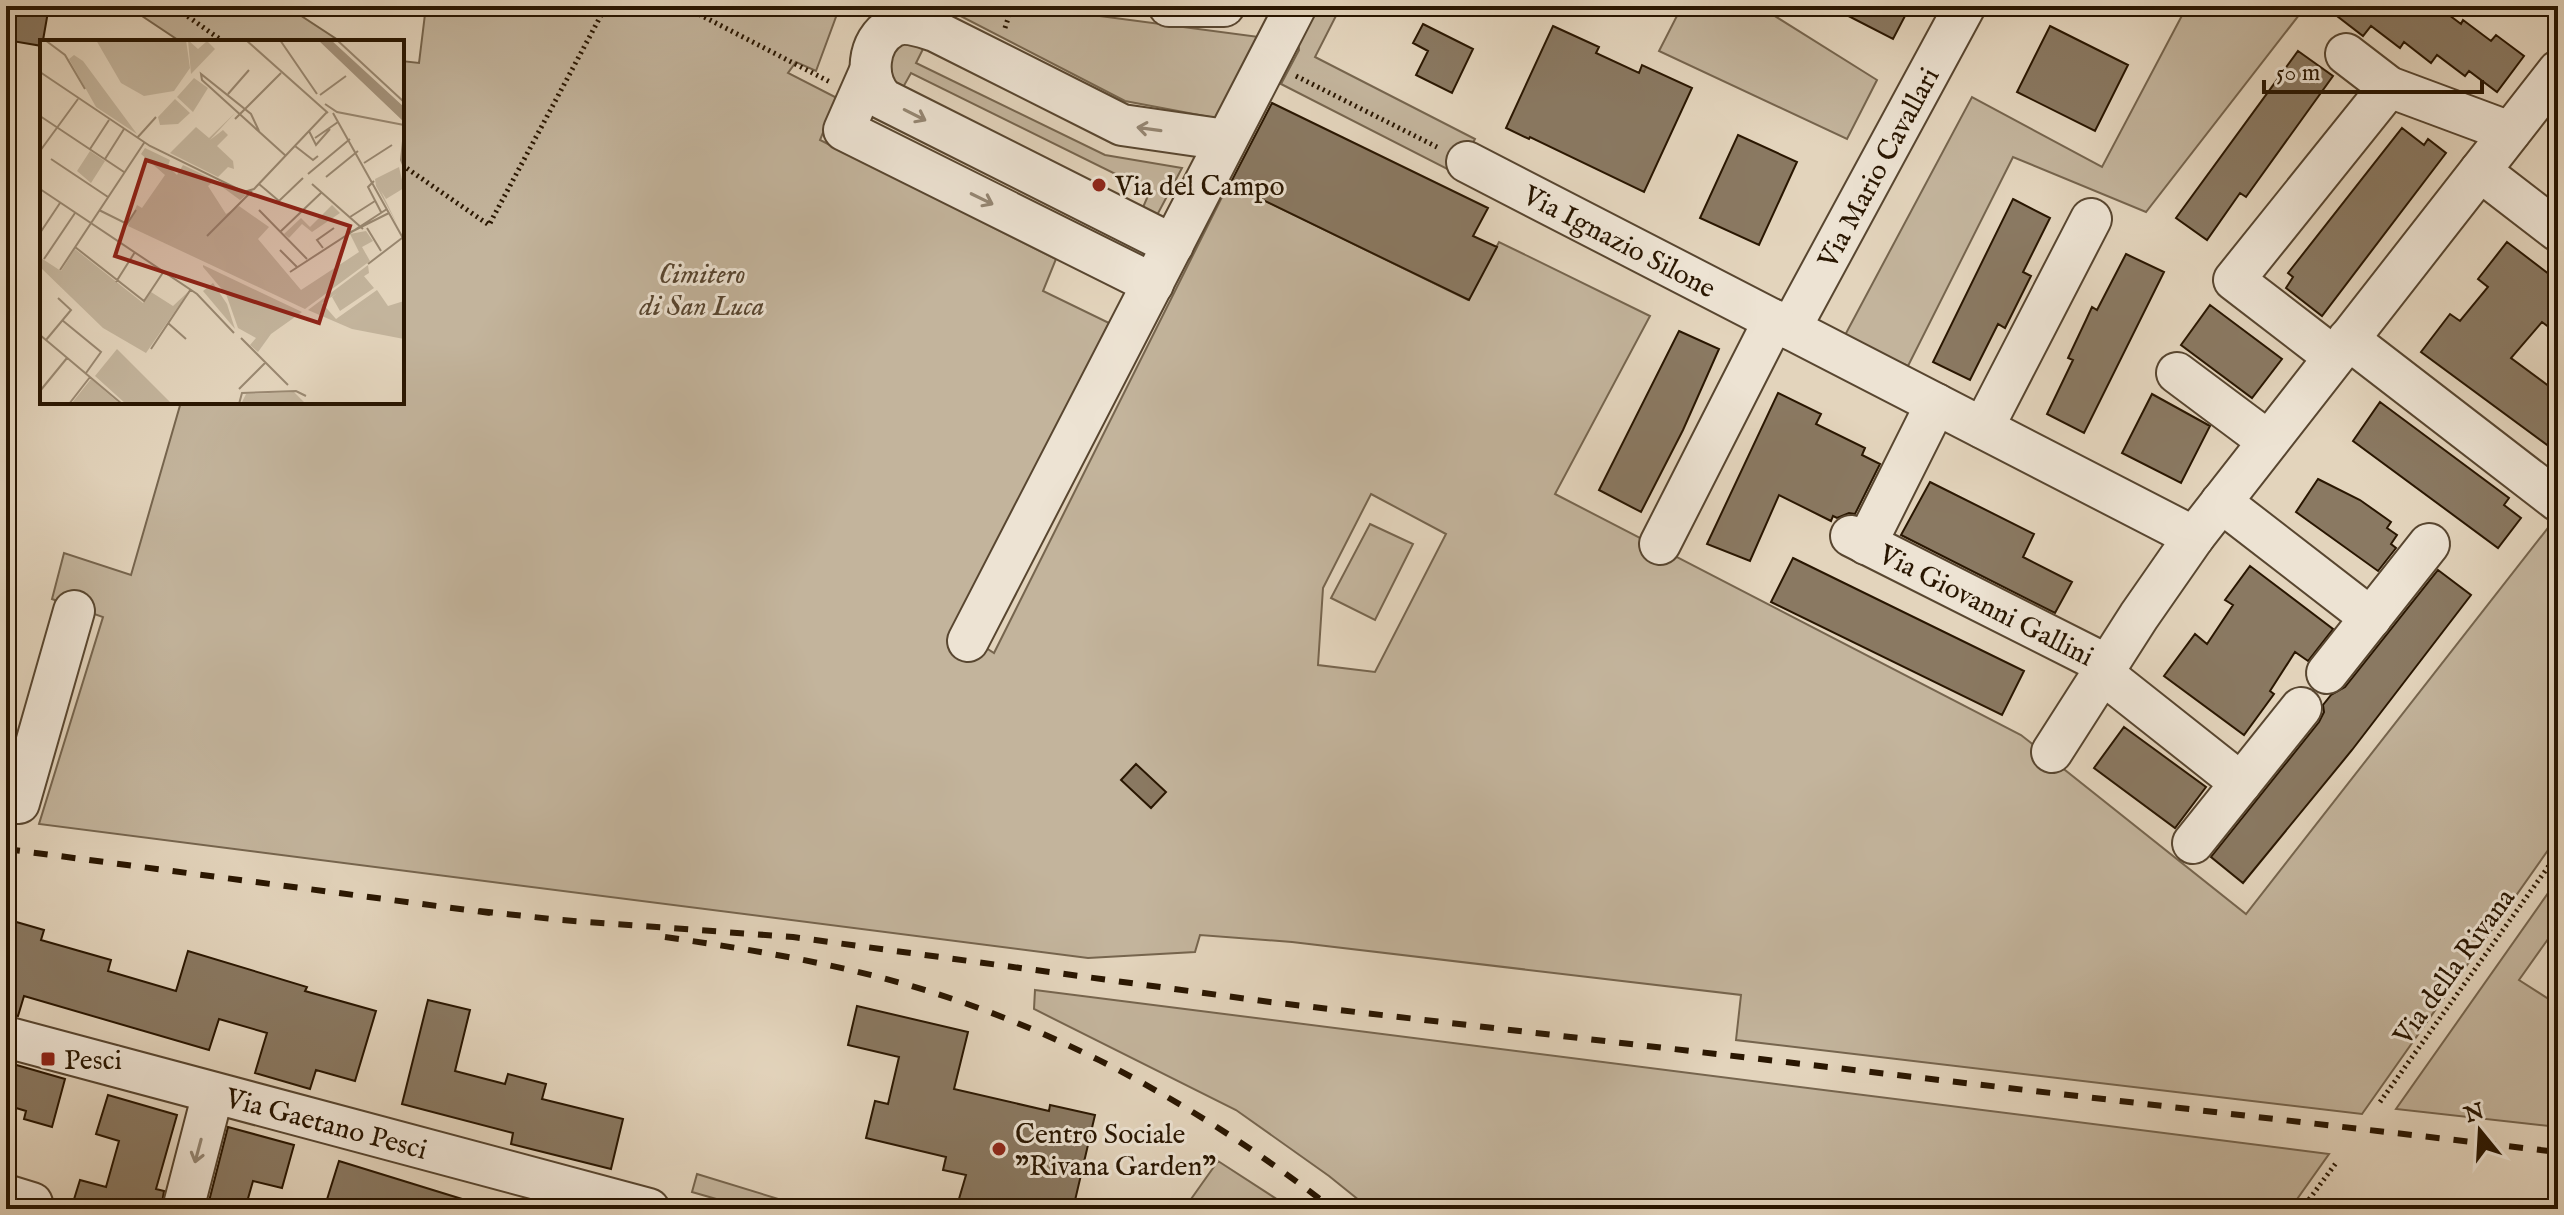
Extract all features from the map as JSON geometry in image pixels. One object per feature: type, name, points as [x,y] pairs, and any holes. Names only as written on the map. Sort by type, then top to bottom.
[{"type":"street","points":[[1169,6],[1224,6]]},
{"type":"street","points":[[968,641],[1296,6]]},
{"type":"street","name":"Via Mario Cavallari","points":[[1782,324],[1965,6]]},
{"type":"street","points":[[1153,284],[844,130],[865,84],[875,49],[892,27],[917,26],[935,31],[1122,125],[1226,140]]},
{"type":"street","points":[[2346,54],[2389,87],[2532,111]]},
{"type":"street","points":[[2052,752],[2155,591],[2194,537],[2480,171],[2532,111],[2558,71]]},
{"type":"street","points":[[865,84],[883,99],[1173,245]]},
{"type":"street","points":[[2389,87],[2234,280],[2341,348],[2558,501]]},
{"type":"street","name":"Via Ignazio Silone","points":[[1467,162],[2194,537]]},
{"type":"street","points":[[2480,171],[2558,231]]},
{"type":"street","points":[[1983,428],[2091,219]]},
{"type":"street","points":[[1660,544],[1782,324]]},
{"type":"street","points":[[2177,373],[2268,441]]},
{"type":"street","name":"Via Giovanni Gallini","points":[[1936,404],[1858,540],[2105,669],[2241,783]]},
{"type":"street","points":[[2221,502],[2371,618]]},
{"type":"street","points":[[2327,673],[2429,544]]},
{"type":"street","points":[[6,801],[19,803],[74,611]]},
{"type":"street","points":[[2193,843],[2301,708]]},
{"type":"street","name":"Via Gaetano Pesci","points":[[6,1037],[607,1204],[649,1209]]},
{"type":"street","points":[[183,1209],[213,1093]]},
{"type":"path","points":[[173,6],[221,40]]},
{"type":"path","points":[[404,166],[489,225],[606,6]]},
{"type":"path","points":[[683,6],[865,84]]},
{"type":"path","points":[[1267,62],[1467,162]]},
{"type":"path","name":"Via della Rivana","points":[[2380,1102],[2558,853]]},
{"type":"path","points":[[2302,1209],[2336,1163]]},
{"type":"green space","points":[[127,6],[286,6],[338,40],[178,40]]},
{"type":"green space","name":"Cimitero di San Luca","points":[[426,6],[840,6],[816,71],[796,62],[788,73],[837,98],[820,140],[1056,259],[1043,291],[1109,323],[957,629],[994,653],[1229,183],[1468,300],[1499,242],[1650,316],[1555,494],[2021,735],[2246,914],[2558,515],[2558,836],[2362,1114],[1736,1040],[1741,995],[1292,942],[1200,935],[1195,952],[1088,958],[39,824],[103,617],[52,599],[64,553],[131,575],[180,404],[404,404],[404,61],[419,63]],"holes":[[[1371,494],[1446,534],[1375,672],[1318,665],[1323,588]]]},
{"type":"green space","points":[[920,6],[1024,6],[1259,37],[1215,118],[1125,101],[949,10]]},
{"type":"green space","points":[[1308,6],[1341,6],[1315,57],[1475,139],[1457,174],[1281,84],[1299,50],[1298,35]]},
{"type":"green space","points":[[1682,6],[1773,6],[1770,13],[1877,80],[1847,139],[1659,51]]},
{"type":"green space","points":[[2187,6],[2306,6],[2146,212],[2013,157],[1908,366],[1844,337],[1972,97],[2102,167]]},
{"type":"green space","points":[[927,41],[916,63],[1105,155],[1182,168],[1155,219],[1141,212],[1150,191],[911,73],[901,91],[889,80],[892,50],[904,42]]},
{"type":"green space","points":[[1370,524],[1413,544],[1375,620],[1331,598]]},
{"type":"green space","points":[[2558,879],[2558,925],[2519,980],[2558,1005],[2558,1127],[2396,1109]]},
{"type":"green space","points":[[1035,990],[2329,1154],[2290,1209],[1370,1209],[1236,1110],[1034,1009]]},
{"type":"green space","points":[[1218,1161],[1292,1209],[1184,1209]]},
{"type":"green space","points":[[697,1174],[811,1209],[751,1209],[692,1192]]},
{"type":"building","points":[[6,6],[49,6],[40,46],[6,40]]},
{"type":"building","points":[[1829,6],[1905,6],[1901,14],[1905,16],[1893,39]]},
{"type":"building","points":[[2324,6],[2437,6],[2491,41],[2496,35],[2524,56],[2497,92],[2469,71],[2465,76],[2437,55],[2431,63],[2404,42],[2400,48],[2371,26],[2363,36]]},
{"type":"building","points":[[1423,24],[1473,49],[1452,93],[1416,75],[1428,51],[1413,43]]},
{"type":"building","points":[[1553,26],[1599,47],[1596,53],[1639,73],[1642,65],[1692,88],[1644,192],[1506,128]]},
{"type":"building","points":[[2050,26],[2128,65],[2095,131],[2017,92]]},
{"type":"building","points":[[2298,51],[2333,76],[2246,197],[2240,193],[2207,240],[2176,218]]},
{"type":"building","points":[[1272,103],[1488,208],[1473,236],[1497,247],[1469,300],[1230,184]]},
{"type":"building","points":[[2402,128],[2424,145],[2428,139],[2446,153],[2322,316],[2286,288],[2293,277],[2288,273]]},
{"type":"building","points":[[1738,135],[1797,162],[1759,245],[1700,218]]},
{"type":"building","points":[[2013,199],[2050,218],[2023,272],[2031,276],[2005,328],[1998,324],[1970,380],[1933,362]]},
{"type":"building","points":[[2507,242],[2558,281],[2558,334],[2542,322],[2511,358],[2558,393],[2558,453],[2421,352],[2450,314],[2460,321],[2488,287],[2478,279]]},
{"type":"building","points":[[2126,254],[2164,272],[2084,433],[2047,414],[2073,360],[2068,358],[2092,307],[2097,310]]},
{"type":"building","points":[[2210,305],[2282,359],[2252,398],[2181,345]]},
{"type":"building","points":[[1679,331],[1719,349],[1683,430],[1641,512],[1599,490]]},
{"type":"building","points":[[1778,393],[1821,414],[1816,424],[1865,448],[1862,455],[1880,464],[1855,514],[1833,516],[1831,521],[1779,495],[1750,561],[1707,544]]},
{"type":"building","points":[[2152,394],[2210,426],[2181,483],[2122,453]]},
{"type":"building","points":[[2380,402],[2509,498],[2504,505],[2521,518],[2498,548],[2353,441]]},
{"type":"building","points":[[2318,479],[2360,500],[2391,522],[2387,528],[2397,535],[2391,544],[2396,548],[2378,571],[2296,512]]},
{"type":"building","points":[[1930,482],[2034,534],[2023,557],[2072,582],[2055,613],[1901,535]]},
{"type":"building","points":[[1793,558],[2024,671],[2002,715],[1771,602]]},
{"type":"building","points":[[2250,566],[2333,629],[2308,661],[2295,652],[2270,691],[2274,694],[2244,735],[2164,676],[2195,634],[2207,644],[2233,605],[2225,600]]},
{"type":"building","points":[[2438,570],[2471,595],[2352,750],[2243,883],[2211,857],[2319,722],[2324,712],[2323,705],[2331,695],[2345,687]]},
{"type":"building","points":[[2124,727],[2206,787],[2175,828],[2094,768]]},
{"type":"building","points":[[1136,764],[1166,792],[1151,808],[1121,780]]},
{"type":"building","points":[[6,919],[44,930],[41,940],[111,960],[108,971],[176,991],[188,951],[307,987],[305,991],[376,1011],[355,1081],[316,1070],[310,1089],[255,1073],[267,1033],[219,1019],[209,1050],[24,996],[18,1016],[6,1015]]},
{"type":"building","points":[[428,1000],[470,1010],[455,1071],[505,1084],[508,1074],[546,1084],[542,1099],[623,1119],[611,1169],[511,1144],[513,1133],[402,1104]]},
{"type":"building","points":[[857,1006],[968,1032],[954,1089],[1049,1111],[1050,1105],[1095,1115],[1073,1209],[956,1209],[966,1175],[943,1170],[946,1157],[866,1138],[875,1101],[888,1104],[899,1057],[848,1045]]},
{"type":"building","points":[[6,1062],[65,1079],[52,1127],[24,1119],[26,1111],[6,1105]]},
{"type":"building","points":[[108,1095],[177,1115],[156,1189],[164,1191],[161,1209],[71,1209],[80,1180],[106,1187],[119,1141],[96,1134]]},
{"type":"building","points":[[228,1127],[294,1145],[282,1188],[253,1181],[245,1209],[207,1209]]},
{"type":"building","points":[[339,1161],[475,1203],[474,1209],[324,1209]]},
{"type":"railway","points":[[6,849],[490,913]]},
{"type":"railway","points":[[479,911],[793,937],[1270,1002],[2558,1152]]},
{"type":"railway","points":[[665,937],[848,969],[966,1003],[1022,1025],[1131,1077],[1183,1106],[1333,1209]]},
{"type":"place","name":"Via del Campo","points":[[1099,185]]},
{"type":"place","name":"Pesci","points":[[48,1059]]},
{"type":"place","name":"Centro Sociale \"Rivana Garden\"","points":[[999,1149]]}]
